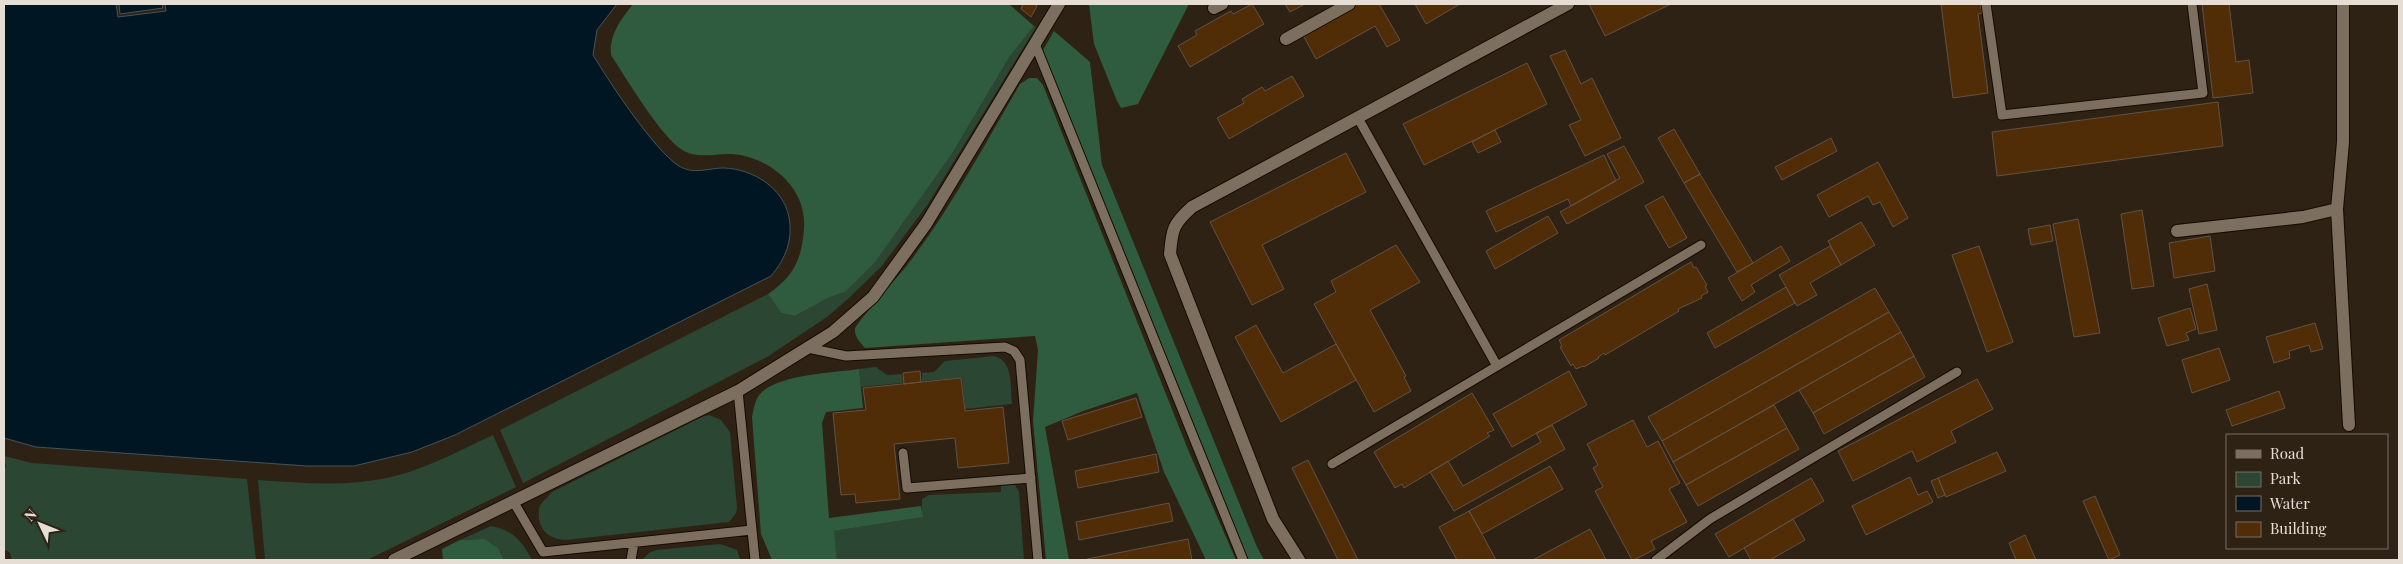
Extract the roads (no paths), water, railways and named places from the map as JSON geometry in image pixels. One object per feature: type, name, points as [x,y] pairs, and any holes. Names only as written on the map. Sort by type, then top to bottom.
[{"type":"street","points":[[394,560],[738,391],[833,332],[873,297],[926,224],[1059,4]]},
{"type":"street","points":[[1286,39],[1349,4]]},
{"type":"street","points":[[1299,560],[1273,520],[1170,254],[1172,230],[1179,219],[1192,208],[1568,4]]},
{"type":"street","points":[[2343,4],[2343,142],[2337,209],[2349,426]]},
{"type":"street","points":[[2177,232],[2303,217],[2337,209]]},
{"type":"lane","points":[[1986,4],[2002,115],[2203,93],[2192,4]]},
{"type":"lane","points":[[1035,44],[1243,560]]},
{"type":"lane","points":[[1358,118],[1497,366]]},
{"type":"lane","points":[[1332,464],[1701,245]]},
{"type":"lane","points":[[808,348],[846,356],[1005,347],[1014,351],[1020,360],[1038,560]]},
{"type":"lane","points":[[1656,560],[1710,519],[1956,372]]},
{"type":"lane","points":[[738,391],[755,560]]},
{"type":"lane","points":[[903,453],[907,488],[1031,478]]},
{"type":"lane","points":[[513,501],[544,556],[634,543],[752,530]]},
{"type":"lane","points":[[631,560],[634,543]]},
{"type":"water","points":[[4,4],[116,4],[118,17],[166,11],[165,4],[617,4],[597,30],[593,55],[621,98],[657,146],[679,166],[696,171],[724,168],[735,169],[755,176],[773,189],[786,206],[789,217],[790,233],[787,248],[781,262],[771,276],[455,435],[412,452],[354,466],[307,466],[36,447],[4,438]]},
{"type":"water","points":[[119,4],[162,4],[163,8],[120,14]]}]
